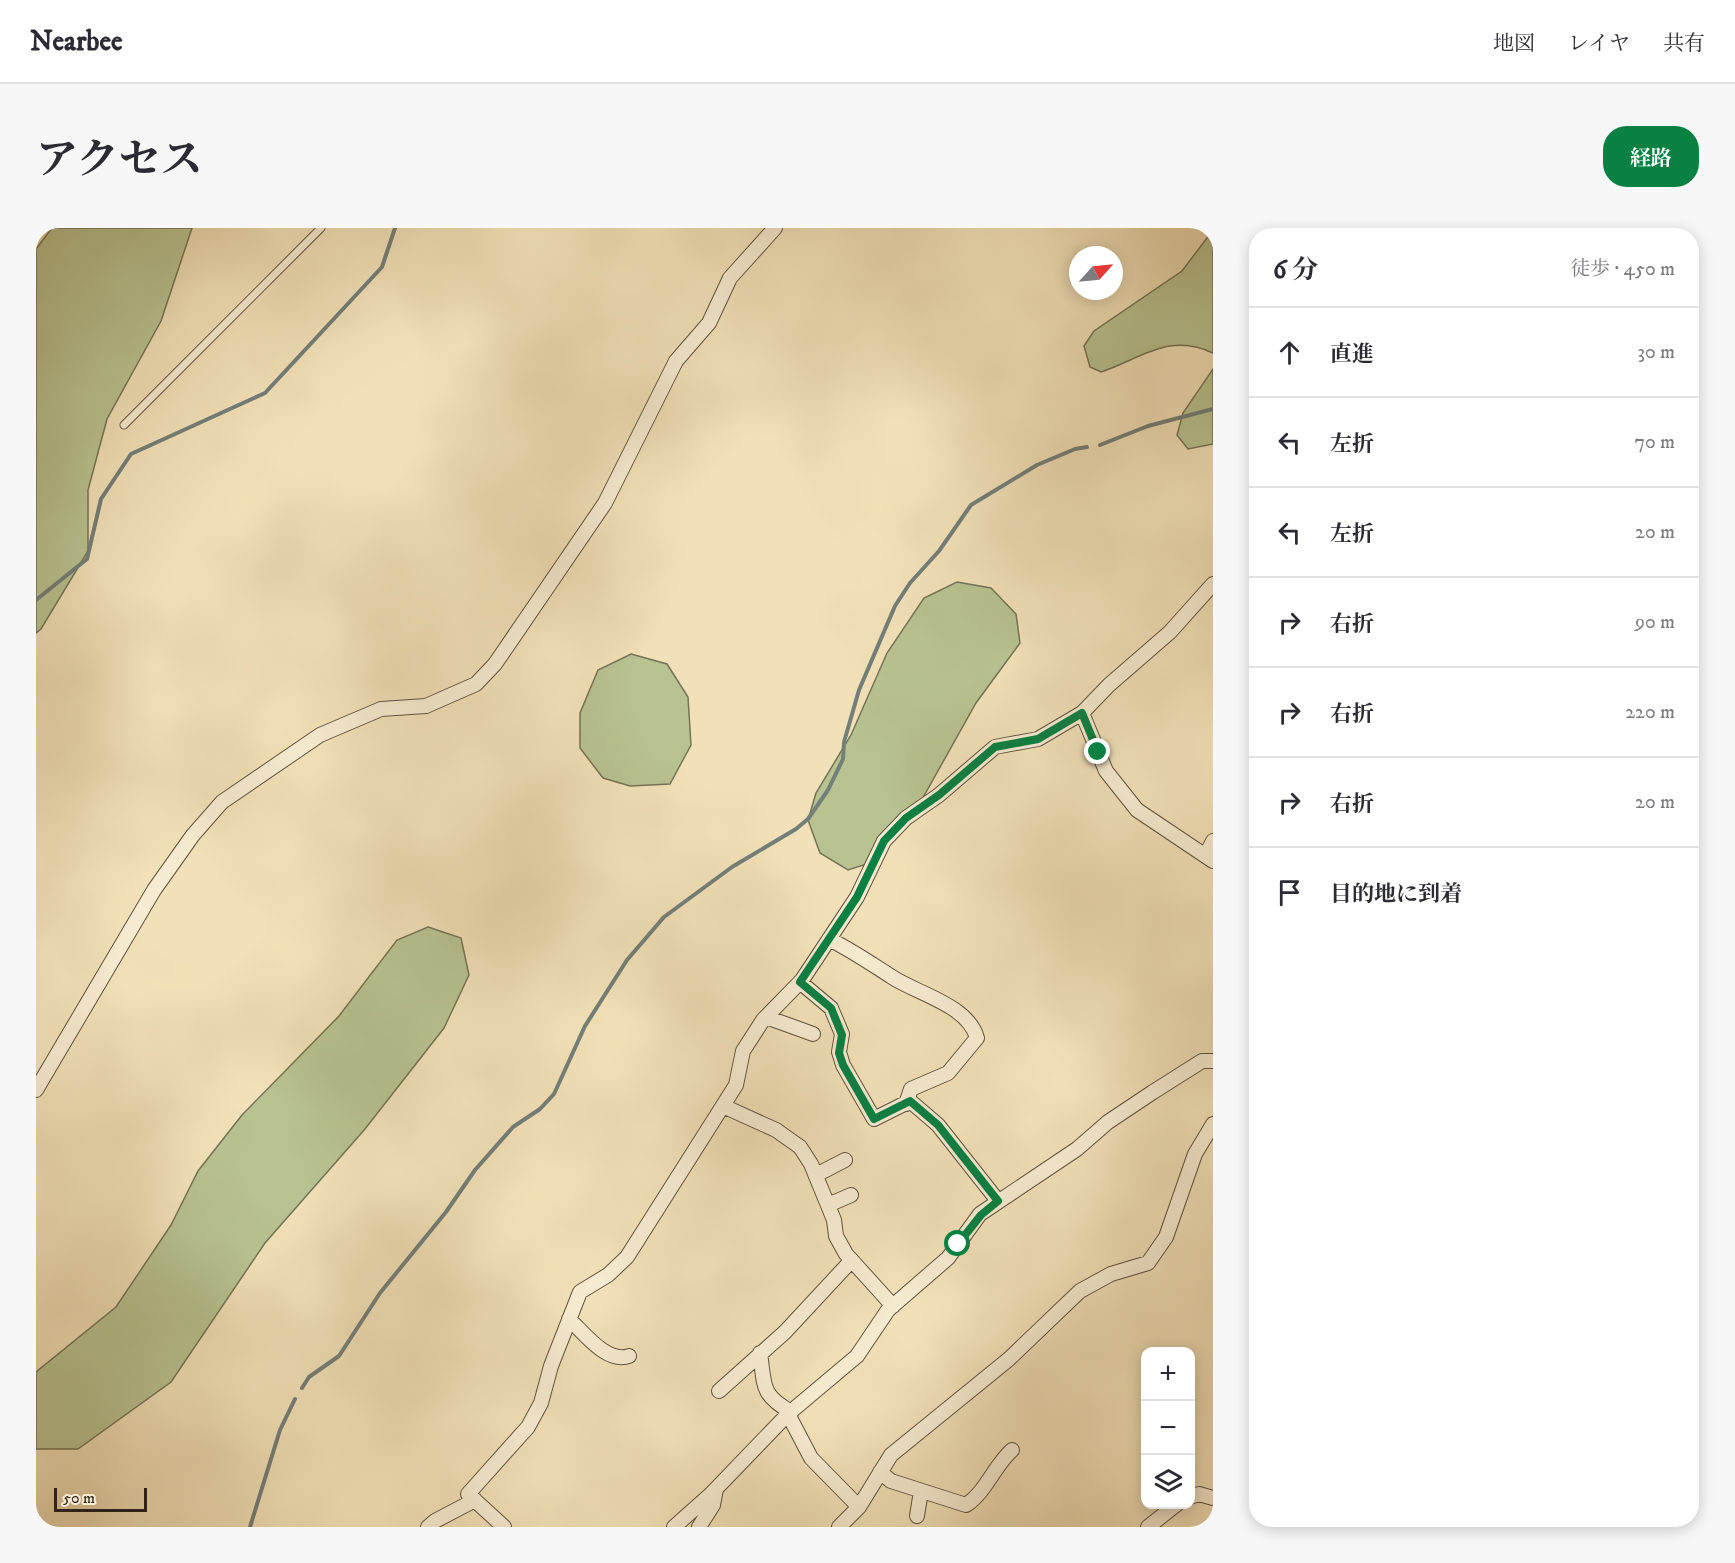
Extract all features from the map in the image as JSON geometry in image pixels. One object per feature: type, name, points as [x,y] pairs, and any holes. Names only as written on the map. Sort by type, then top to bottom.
[{"type":"street","points":[[36,1090],[154,890],[193,835],[222,802],[320,735],[381,709],[426,706],[476,684],[495,664],[605,503],[676,361],[710,323],[730,278],[775,228]]},
{"type":"street","points":[[504,1527],[468,1494],[528,1426],[541,1403],[580,1292],[608,1275],[627,1257],[736,1085],[743,1051],[766,1017],[800,982],[829,939],[857,897],[884,841],[906,818],[939,795],[995,747],[1038,739],[1082,713],[1109,685],[1170,632],[1213,584]]},
{"type":"street","points":[[1082,713],[1106,771],[1137,810],[1209,858],[1213,841]]},
{"type":"street","points":[[829,939],[869,959],[893,978],[952,1009],[974,1028],[977,1038],[948,1073],[911,1089],[906,1104]]},
{"type":"street","points":[[800,982],[831,1008],[842,1035],[839,1053],[843,1065],[874,1119],[910,1101],[938,1125],[998,1201]]},
{"type":"street","points":[[766,1017],[813,1034]]},
{"type":"street","points":[[674,1527],[716,1489],[790,1413],[857,1356],[893,1306],[948,1258],[981,1215],[998,1201],[1077,1149],[1108,1122],[1153,1092],[1202,1061],[1213,1061]]},
{"type":"street","points":[[723,1106],[776,1130],[800,1147],[816,1174],[834,1220],[836,1236],[851,1260],[893,1306]]},
{"type":"street","points":[[839,1527],[859,1507],[891,1455],[1009,1359],[1080,1291],[1111,1274],[1148,1263],[1166,1237],[1195,1154],[1213,1124]]},
{"type":"street","points":[[816,1174],[845,1160]]},
{"type":"street","points":[[828,1205],[852,1195]]},
{"type":"street","points":[[719,1391],[785,1332],[851,1260]]},
{"type":"street","points":[[569,1319],[610,1356],[620,1359],[629,1356]]},
{"type":"street","points":[[760,1353],[766,1388],[771,1400],[790,1413],[811,1458],[859,1507]]},
{"type":"street","points":[[880,1472],[891,1481],[966,1505],[976,1499],[1002,1459],[1012,1450]]},
{"type":"street","points":[[699,1527],[713,1505],[716,1489]]},
{"type":"street","points":[[917,1516],[921,1491]]},
{"type":"street","points":[[1195,1496],[1200,1494],[1213,1498]]},
{"type":"street","points":[[428,1527],[475,1500]]},
{"type":"street","points":[[1148,1527],[1171,1509]]},
{"type":"lane","points":[[124,425],[321,228]]},
{"type":"green space","points":[[52,228],[192,228],[161,321],[107,419],[88,490],[88,551],[41,629],[36,633],[36,249]]},
{"type":"green space","points":[[1213,230],[1213,353],[1198,347],[1169,346],[1156,349],[1101,372],[1090,367],[1084,346],[1094,331],[1182,271]]},
{"type":"green space","points":[[1213,369],[1213,444],[1188,449],[1177,435],[1183,413]]},
{"type":"green space","points":[[957,582],[991,588],[1016,614],[1020,643],[976,703],[916,810],[873,862],[848,870],[820,853],[808,820],[816,793],[851,735],[887,653],[924,598]]},
{"type":"green space","points":[[631,654],[667,664],[688,697],[691,745],[670,784],[630,786],[603,778],[580,748],[580,713],[598,670]]},
{"type":"green space","points":[[428,927],[461,938],[469,975],[444,1028],[365,1129],[265,1243],[171,1382],[78,1449],[36,1449],[36,1372],[116,1307],[171,1225],[198,1171],[242,1115],[339,1016],[397,940]]},
{"type":"waterway","points":[[36,600],[87,559],[101,499],[131,454],[265,393],[382,267],[395,228]]},
{"type":"waterway","points":[[1100,445],[1148,426],[1213,409]]},
{"type":"waterway","points":[[302,1388],[309,1377],[339,1356],[380,1293],[446,1212],[475,1170],[513,1127],[540,1109],[554,1094],[585,1026],[627,960],[664,917],[732,867],[796,829],[808,819],[828,790],[843,759],[844,742],[859,690],[895,606],[910,583],[939,551],[971,505],[1037,465],[1075,449],[1087,447]]},
{"type":"waterway","points":[[250,1527],[280,1430],[295,1399]]},
{"type":"route","points":[[958,1244],[981,1215],[998,1201],[938,1125],[910,1101],[874,1119],[843,1065],[839,1053],[842,1035],[831,1008],[825,1000],[800,982],[857,897],[884,841],[906,818],[939,795],[995,747],[1038,739],[1082,713],[1098,752]]}]
